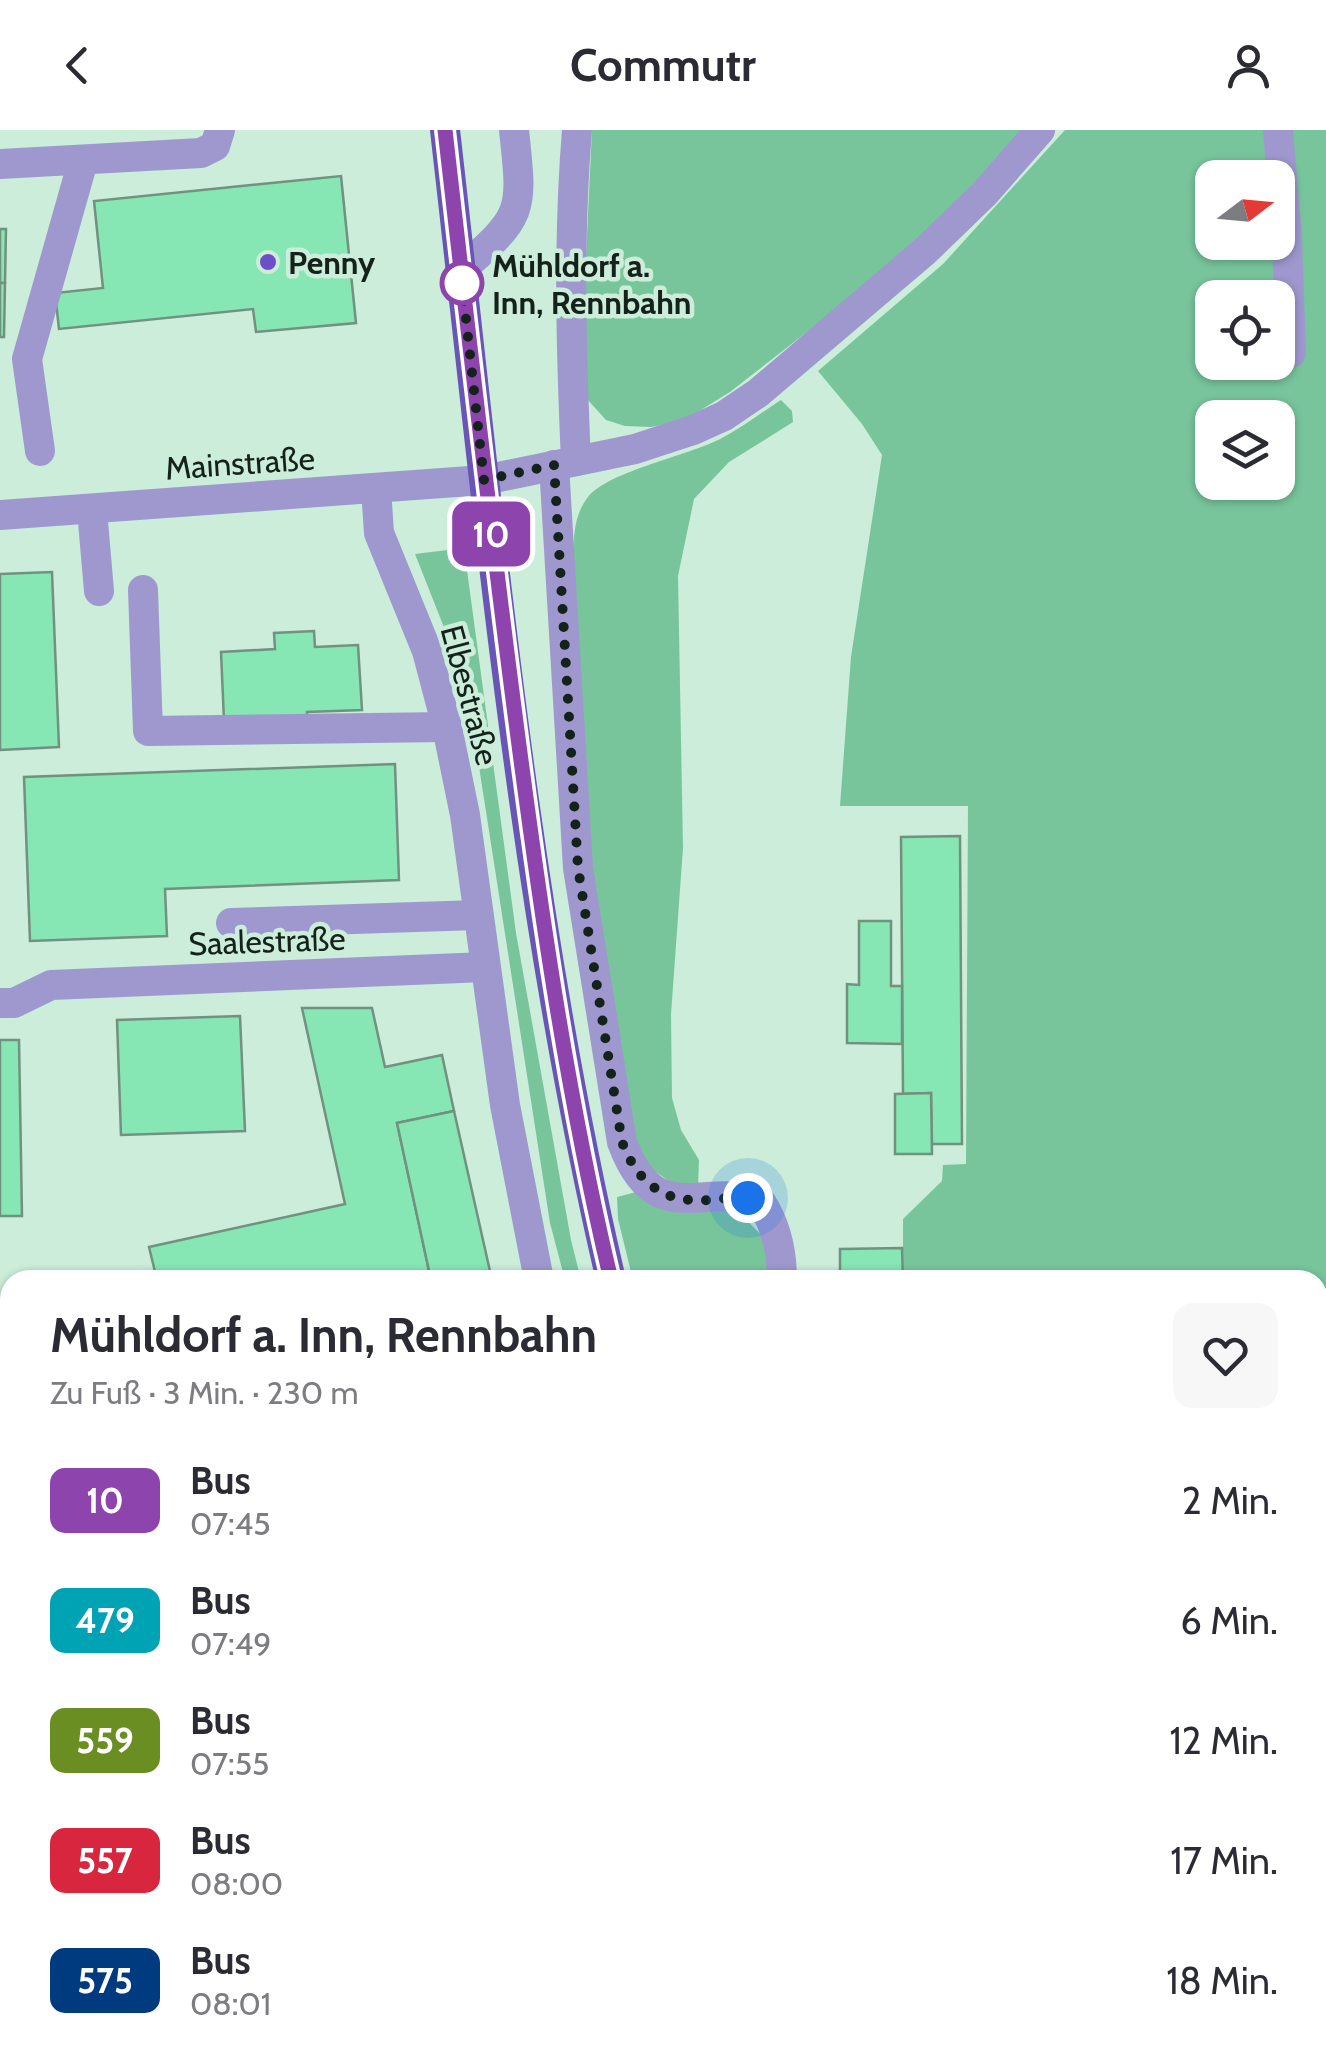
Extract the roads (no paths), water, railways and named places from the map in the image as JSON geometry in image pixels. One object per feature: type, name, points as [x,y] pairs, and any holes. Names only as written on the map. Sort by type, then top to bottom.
[{"type":"main road","points":[[445,130],[484,480],[553,992],[609,1270]]},
{"type":"street","points":[[461,270],[504,233],[513,219],[519,171],[514,130]]},
{"type":"street","points":[[577,130],[565,463],[578,868],[622,1142],[630,1163],[650,1186],[668,1196],[692,1200],[736,1196],[761,1202],[772,1219],[780,1270]]},
{"type":"street","name":"Mainstraße","points":[[0,515],[484,480],[635,449],[693,430],[724,416],[758,393],[925,251],[984,194],[1040,130]]},
{"type":"street","points":[[1278,130],[1287,280]]},
{"type":"street","points":[[0,164],[83,162],[211,142]]},
{"type":"street","points":[[40,452],[27,359],[83,162]]},
{"type":"street","name":"Elbestraße","points":[[376,488],[379,533],[428,651],[447,727],[465,815],[505,1105],[537,1270]]},
{"type":"street","points":[[92,510],[99,591]]},
{"type":"street","points":[[142,590],[148,731],[447,727]]},
{"type":"street","points":[[231,923],[478,915]]},
{"type":"street","name":"Saalestraße","points":[[0,1003],[14,1003],[51,985],[486,966]]},
{"type":"place","name":"Penny","points":[[268,262]]},
{"type":"place","name":"Mühldorf a. Inn, Rennbahn","points":[[462,283]]}]
